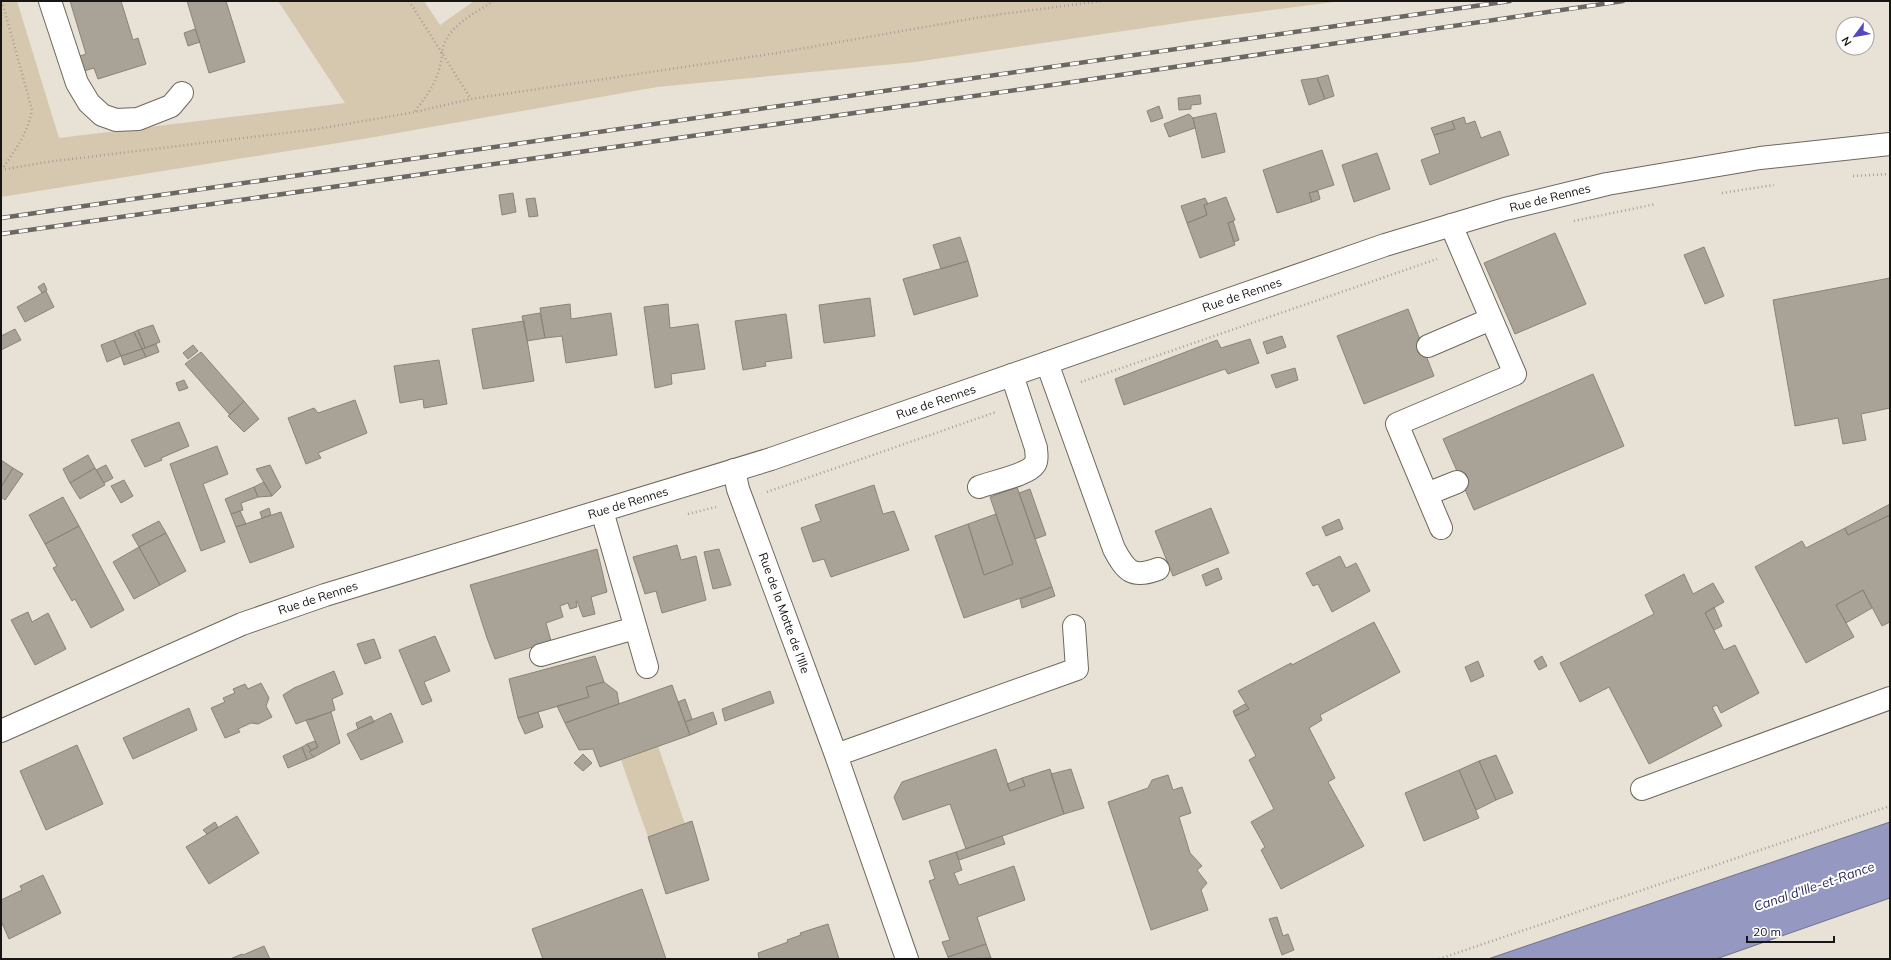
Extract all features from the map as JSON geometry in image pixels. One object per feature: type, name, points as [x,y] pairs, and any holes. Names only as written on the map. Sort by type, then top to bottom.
[{"type":"main road","points":[[50,1],[77,83],[89,103],[102,114],[116,120],[138,119],[171,106],[182,93]]},
{"type":"main road","name":"Rue de Rennes","points":[[1,731],[242,624],[325,595],[734,470],[1385,245],[1578,190],[1648,176],[1760,158],[1890,144]]},
{"type":"main road","points":[[1441,528],[1397,424],[1515,374],[1451,225]]},
{"type":"main road","points":[[1428,346],[1491,319]]},
{"type":"main road","points":[[1047,363],[1114,549],[1120,560],[1132,572],[1140,574],[1158,569]]},
{"type":"main road","points":[[979,486],[1023,472],[1035,464],[1037,458],[1036,448],[1012,375]]},
{"type":"main road","name":"Rue de la Motte de l'Ille","points":[[734,470],[738,489],[836,755],[907,959]]},
{"type":"main road","points":[[1427,494],[1457,482]]},
{"type":"main road","points":[[602,511],[647,667]]},
{"type":"main road","points":[[836,755],[1077,669],[1074,626]]},
{"type":"main road","points":[[541,655],[636,628]]},
{"type":"main road","points":[[1642,789],[1890,698]]},
{"type":"path","points":[[1,170],[24,135],[30,123],[32,110],[2,1]]},
{"type":"path","points":[[409,1],[471,100]]},
{"type":"path","points":[[415,112],[432,89],[441,64],[445,42],[458,25],[494,1]]},
{"type":"path","points":[[1,170],[47,162],[318,129],[415,112],[471,100],[777,52],[987,16],[1102,1]]},
{"type":"path","points":[[1846,177],[1890,174]]},
{"type":"path","points":[[1719,194],[1780,184]]},
{"type":"path","points":[[1568,222],[1657,204]]},
{"type":"path","points":[[1057,391],[1462,250]]},
{"type":"path","points":[[686,514],[743,500],[1021,403]]},
{"type":"path","points":[[1439,959],[1890,806]]},
{"type":"shaded area","points":[[1,1],[17,1],[59,138],[345,103],[278,1],[424,1],[440,25],[474,1],[1342,1],[1211,18],[915,62],[657,87],[369,138],[1,197]]},
{"type":"shaded area","points":[[658,746],[685,824],[648,837],[621,760]]},
{"type":"water","name":"Canal d'Ille-et-Rance","points":[[1890,822],[1890,898],[1716,959],[1488,959]]},
{"type":"building","points":[[70,1],[121,1],[133,40],[138,38],[146,64],[98,79],[94,68],[84,71],[80,56],[86,54]]},
{"type":"building","points":[[187,1],[226,1],[245,62],[209,73]]},
{"type":"building","points":[[195,29],[200,42],[188,46],[184,33]]},
{"type":"building","points":[[1328,75],[1334,96],[1325,99],[1317,78]]},
{"type":"building","points":[[1317,78],[1325,99],[1309,105],[1301,80]]},
{"type":"building","points":[[1200,95],[1201,104],[1191,105],[1191,109],[1179,110],[1178,98]]},
{"type":"building","points":[[1159,106],[1163,118],[1151,122],[1147,111]]},
{"type":"building","points":[[1216,113],[1225,152],[1202,158],[1193,118]]},
{"type":"building","points":[[1189,114],[1193,118],[1195,128],[1169,137],[1164,124]]},
{"type":"building","points":[[1464,117],[1466,124],[1475,121],[1481,138],[1500,131],[1509,155],[1430,185],[1421,160],[1440,153],[1434,135],[1455,129],[1452,121]]},
{"type":"building","points":[[1452,121],[1455,129],[1434,135],[1431,128]]},
{"type":"building","points":[[1322,150],[1334,185],[1309,193],[1312,202],[1277,213],[1263,170]]},
{"type":"building","points":[[1377,153],[1390,189],[1354,202],[1342,165]]},
{"type":"building","points":[[1318,191],[1320,199],[1312,202],[1309,193]]},
{"type":"building","points":[[513,193],[516,212],[502,215],[499,195]]},
{"type":"building","points":[[1226,197],[1235,220],[1228,223],[1235,245],[1200,258],[1187,223],[1207,215],[1204,205]]},
{"type":"building","points":[[535,198],[538,216],[529,217],[526,199]]},
{"type":"building","points":[[1205,198],[1208,204],[1204,205],[1207,215],[1187,223],[1181,206]]},
{"type":"building","points":[[1233,221],[1239,240],[1234,242],[1228,223]]},
{"type":"building","points":[[1555,233],[1586,304],[1515,334],[1484,263]]},
{"type":"building","points":[[960,237],[968,261],[941,269],[933,245]]},
{"type":"building","points":[[1704,247],[1724,296],[1705,304],[1684,255]]},
{"type":"building","points":[[968,261],[978,296],[914,315],[903,279]]},
{"type":"building","points":[[1890,278],[1890,408],[1861,414],[1866,440],[1843,444],[1838,418],[1795,426],[1773,300]]},
{"type":"building","points":[[44,283],[47,290],[42,293],[38,287]]},
{"type":"building","points":[[46,291],[54,307],[25,322],[17,307]]},
{"type":"building","points":[[870,298],[875,336],[824,343],[819,305]]},
{"type":"building","points":[[570,304],[571,319],[611,313],[617,355],[566,363],[562,336],[545,338],[540,308]]},
{"type":"building","points":[[668,304],[670,328],[698,324],[705,369],[671,374],[672,384],[655,388],[644,307]]},
{"type":"building","points":[[1408,309],[1434,376],[1364,404],[1337,336]]},
{"type":"building","points":[[540,313],[545,338],[527,341],[522,316]]},
{"type":"building","points":[[786,314],[792,358],[765,362],[766,366],[743,370],[735,321]]},
{"type":"building","points":[[524,321],[534,381],[483,389],[472,329]]},
{"type":"building","points":[[153,325],[160,342],[145,348],[138,330]]},
{"type":"building","points":[[15,329],[21,340],[1,350],[1,336]]},
{"type":"building","points":[[138,330],[145,348],[142,349],[134,332]]},
{"type":"building","points":[[134,332],[142,349],[121,356],[114,340]]},
{"type":"building","points":[[1282,336],[1286,347],[1267,354],[1263,342]]},
{"type":"building","points":[[1250,339],[1259,363],[1228,374],[1225,369],[1124,405],[1115,379],[1217,340],[1221,348]]},
{"type":"building","points":[[114,340],[121,356],[107,362],[101,345]]},
{"type":"building","points":[[156,344],[159,352],[146,357],[142,349]]},
{"type":"building","points":[[193,345],[198,351],[188,359],[183,353]]},
{"type":"building","points":[[142,349],[146,357],[124,365],[121,356]]},
{"type":"building","points":[[201,352],[244,401],[230,415],[185,364]]},
{"type":"building","points":[[439,360],[447,404],[424,408],[423,399],[400,403],[394,366]]},
{"type":"building","points":[[1295,368],[1298,380],[1276,388],[1271,375]]},
{"type":"building","points":[[1593,374],[1624,446],[1474,510],[1443,439]]},
{"type":"building","points":[[184,380],[188,388],[179,391],[176,383]]},
{"type":"building","points":[[355,400],[367,433],[318,453],[321,458],[306,464],[288,418],[314,408],[318,413]]},
{"type":"building","points":[[244,401],[259,419],[244,432],[228,416]]},
{"type":"building","points":[[179,422],[189,446],[161,458],[162,460],[145,467],[131,440]]},
{"type":"building","points":[[217,446],[228,474],[203,484],[225,542],[201,551],[170,464]]},
{"type":"building","points":[[88,455],[95,468],[70,483],[63,469]]},
{"type":"building","points":[[1,460],[13,468],[1,487]]},
{"type":"building","points":[[106,465],[113,478],[104,483],[96,470]]},
{"type":"building","points":[[270,465],[281,487],[272,496],[256,469]]},
{"type":"building","points":[[13,468],[23,474],[5,500],[1,497],[1,487]]},
{"type":"building","points":[[95,468],[105,485],[80,499],[70,483]]},
{"type":"building","points":[[124,480],[133,496],[121,503],[111,486]]},
{"type":"building","points":[[264,482],[272,496],[258,497],[254,487]]},
{"type":"building","points":[[874,485],[883,514],[894,511],[909,550],[831,577],[824,559],[813,562],[801,528],[821,521],[815,505]]},
{"type":"building","points":[[254,487],[258,497],[241,503],[243,510],[231,514],[225,499]]},
{"type":"building","points":[[1017,487],[1052,587],[964,618],[935,536],[968,524],[984,575],[1013,564],[990,497]]},
{"type":"building","points":[[1030,489],[1046,535],[1035,539],[1019,493]]},
{"type":"building","points":[[63,497],[79,526],[45,544],[29,515]]},
{"type":"building","points":[[1890,504],[1890,515],[1848,535],[1845,528]]},
{"type":"building","points":[[269,508],[271,515],[262,518],[260,512]]},
{"type":"building","points":[[1211,508],[1229,553],[1173,576],[1155,531]]},
{"type":"building","points":[[240,511],[246,524],[236,527],[231,514]]},
{"type":"building","points":[[281,512],[294,547],[250,563],[236,527]]},
{"type":"building","points":[[996,514],[1013,564],[984,575],[968,524]]},
{"type":"building","points":[[1890,515],[1890,622],[1882,626],[1863,590],[1836,605],[1854,637],[1806,663],[1755,567],[1802,541],[1806,548],[1845,528],[1848,535]]},
{"type":"building","points":[[1339,519],[1343,529],[1326,536],[1322,527]]},
{"type":"building","points":[[159,521],[166,533],[139,547],[132,535]]},
{"type":"building","points":[[79,526],[124,610],[91,628],[75,599],[72,601],[53,568],[57,566],[45,544]]},
{"type":"building","points":[[166,533],[186,571],[160,585],[139,547]]},
{"type":"building","points":[[677,545],[681,560],[696,556],[706,600],[662,613],[656,591],[645,594],[633,557]]},
{"type":"building","points":[[139,547],[160,585],[134,599],[113,562]]},
{"type":"building","points":[[597,549],[607,592],[591,597],[595,614],[583,617],[577,601],[577,607],[570,609],[568,603],[560,606],[563,617],[546,623],[551,641],[495,659],[470,585]]},
{"type":"building","points":[[719,549],[731,585],[713,589],[704,552]]},
{"type":"building","points":[[1340,556],[1346,568],[1356,563],[1370,591],[1332,612],[1318,584],[1313,586],[1306,573]]},
{"type":"building","points":[[1218,568],[1222,579],[1206,586],[1202,575]]},
{"type":"building","points":[[1684,574],[1693,594],[1713,583],[1724,602],[1705,613],[1724,650],[1735,645],[1759,693],[1721,713],[1717,705],[1712,707],[1722,726],[1649,764],[1609,687],[1580,702],[1560,663],[1654,614],[1645,595]]},
{"type":"building","points":[[1052,587],[1055,596],[1022,608],[1020,599]]},
{"type":"building","points":[[1863,590],[1872,608],[1846,623],[1836,605]]},
{"type":"building","points":[[1714,607],[1722,626],[1714,630],[1705,613]]},
{"type":"building","points":[[28,612],[32,622],[48,613],[66,649],[35,665],[11,620]]},
{"type":"building","points":[[1374,622],[1400,672],[1320,715],[1322,720],[1309,728],[1335,778],[1328,782],[1364,846],[1281,889],[1261,850],[1265,847],[1251,822],[1274,809],[1249,760],[1256,756],[1235,716],[1249,709],[1238,691],[1291,663],[1292,665]]},
{"type":"building","points":[[435,636],[450,671],[424,682],[432,701],[422,705],[399,650]]},
{"type":"building","points":[[374,639],[381,658],[365,664],[357,644]]},
{"type":"building","points":[[595,656],[604,682],[586,687],[589,697],[518,718],[509,679]]},
{"type":"building","points":[[1542,656],[1547,666],[1539,670],[1534,661]]},
{"type":"building","points":[[1478,661],[1484,676],[1471,682],[1465,667]]},
{"type":"building","points":[[334,671],[343,694],[332,699],[335,710],[296,724],[283,695],[294,688]]},
{"type":"building","points":[[604,682],[617,692],[619,704],[565,723],[557,706],[589,697],[586,687]]},
{"type":"building","points":[[261,683],[269,698],[266,706],[272,717],[258,724],[251,723],[238,729],[240,732],[225,738],[211,708],[225,702],[223,698],[235,693],[233,689],[245,684],[248,689]]},
{"type":"building","points":[[672,685],[690,735],[600,767],[593,749],[579,750],[565,723]]},
{"type":"building","points":[[770,691],[774,703],[725,721],[722,709]]},
{"type":"building","points":[[685,699],[692,719],[685,722],[678,702]]},
{"type":"building","points":[[1245,704],[1249,709],[1235,716],[1233,711]]},
{"type":"building","points":[[189,708],[197,730],[133,759],[123,738]]},
{"type":"building","points":[[331,712],[340,743],[314,757],[309,752],[318,747],[306,720]]},
{"type":"building","points":[[538,712],[543,727],[525,734],[518,718]]},
{"type":"building","points":[[713,712],[717,724],[690,735],[685,722]]},
{"type":"building","points":[[391,713],[403,742],[361,760],[347,734]]},
{"type":"building","points":[[371,716],[374,722],[358,729],[356,723]]},
{"type":"building","points":[[315,741],[318,747],[311,750],[307,744]]},
{"type":"building","points":[[307,744],[311,750],[309,752],[314,757],[307,760],[302,747]]},
{"type":"building","points":[[77,745],[103,804],[46,830],[20,771]]},
{"type":"building","points":[[302,747],[307,760],[288,768],[283,756]]},
{"type":"building","points":[[996,749],[1010,791],[1025,786],[1022,778],[1050,769],[1064,814],[966,849],[950,804],[903,820],[894,797],[902,782]]},
{"type":"building","points":[[583,754],[592,763],[583,771],[574,763]]},
{"type":"building","points":[[1496,755],[1513,793],[1496,800],[1479,761]]},
{"type":"building","points":[[1479,761],[1496,800],[1476,810],[1459,770]]},
{"type":"building","points":[[1071,769],[1084,808],[1064,814],[1051,774]]},
{"type":"building","points":[[1459,770],[1479,818],[1424,841],[1405,793]]},
{"type":"building","points":[[1168,775],[1173,790],[1182,787],[1191,813],[1179,817],[1190,853],[1202,866],[1197,870],[1207,883],[1201,890],[1208,910],[1151,930],[1108,802],[1148,788],[1152,780]]},
{"type":"building","points":[[1022,778],[1025,786],[1010,791],[1007,784]]},
{"type":"building","points":[[237,816],[259,853],[209,884],[186,847]]},
{"type":"building","points":[[692,821],[709,880],[666,894],[648,837]]},
{"type":"building","points":[[215,822],[218,827],[207,834],[203,830]]},
{"type":"building","points":[[1002,836],[1005,844],[959,860],[956,852]]},
{"type":"building","points":[[956,852],[962,870],[954,873],[959,885],[1014,866],[1025,900],[977,917],[986,944],[948,957],[942,942],[950,940],[929,881],[935,879],[929,861]]},
{"type":"building","points":[[43,875],[61,913],[9,939],[1,921],[1,900],[22,890],[20,886]]},
{"type":"building","points":[[642,889],[666,959],[543,959],[532,929]]},
{"type":"building","points":[[1277,917],[1283,936],[1288,934],[1294,950],[1282,955],[1269,919]]},
{"type":"building","points":[[828,924],[839,959],[759,959],[758,953],[788,942],[787,940],[801,935],[800,933]]},
{"type":"building","points":[[986,944],[991,958],[949,959],[948,957]]},
{"type":"building","points":[[264,946],[270,959],[230,959],[242,954],[243,955]]},
{"type":"railway","points":[[1,218],[1510,1]]},
{"type":"railway","points":[[1,234],[1052,85],[1623,1]]}]
